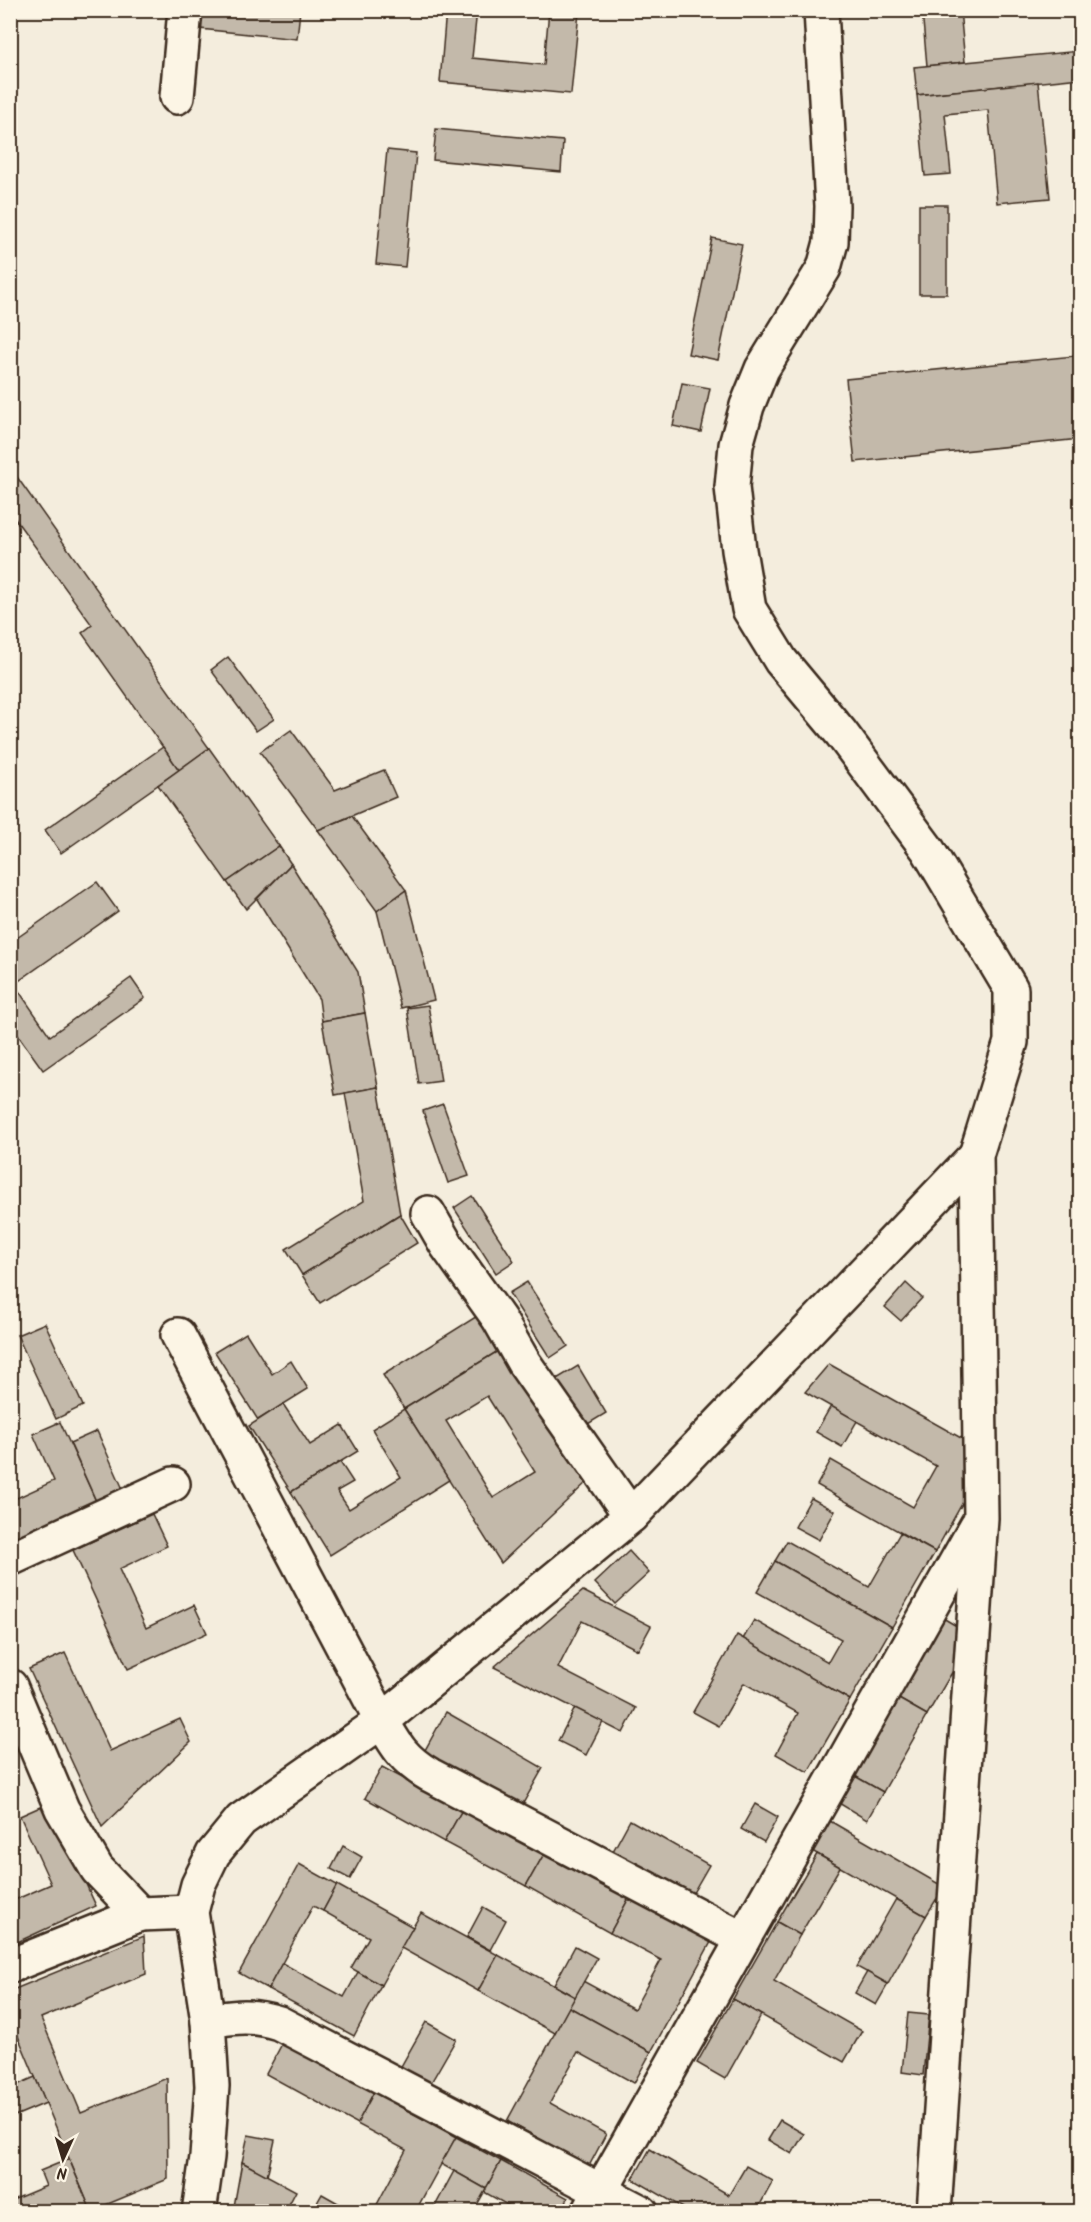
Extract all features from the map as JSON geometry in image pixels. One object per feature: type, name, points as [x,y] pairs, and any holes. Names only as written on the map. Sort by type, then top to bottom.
[{"type":"street","points":[[177,97],[185,10]]},
{"type":"street","points":[[821,10],[832,206],[831,242],[824,268],[762,369],[747,406],[736,446],[732,487],[749,609],[781,661],[841,734],[928,850],[1011,989],[1011,1042],[976,1155],[981,1518],[933,2211]]},
{"type":"street","points":[[198,2211],[207,2157],[212,2086],[208,2021],[191,1912],[198,1885],[213,1854],[241,1820],[382,1721],[631,1516],[976,1155]]},
{"type":"street","points":[[428,1213],[447,1246],[499,1318],[524,1362],[631,1516]]},
{"type":"street","points":[[178,1335],[401,1754],[421,1770],[743,1939]]},
{"type":"street","points":[[10,1559],[173,1484]]},
{"type":"street","points":[[595,2201],[981,1518]]},
{"type":"street","points":[[10,1686],[62,1809],[97,1869],[140,1914]]},
{"type":"street","points":[[10,1966],[140,1914],[191,1912]]},
{"type":"street","points":[[208,2021],[243,2015],[279,2022],[595,2201],[641,2211]]},
{"type":"building","points":[[202,10],[300,10],[297,39],[200,29]]},
{"type":"building","points":[[446,10],[477,10],[472,58],[544,65],[549,10],[579,12],[571,94],[440,82]]},
{"type":"building","points":[[922,10],[960,10],[965,62],[927,66]]},
{"type":"building","points":[[1080,51],[1080,78],[917,95],[914,67]]},
{"type":"building","points":[[1038,82],[1050,198],[997,203],[988,110],[945,114],[951,174],[925,176],[917,95]]},
{"type":"building","points":[[436,129],[563,141],[561,172],[433,160]]},
{"type":"building","points":[[387,150],[416,153],[405,267],[376,264]]},
{"type":"building","points":[[919,205],[947,205],[947,294],[919,294]]},
{"type":"building","points":[[712,238],[742,244],[718,360],[688,354]]},
{"type":"building","points":[[1074,356],[1080,439],[855,462],[846,379]]},
{"type":"building","points":[[682,383],[710,388],[701,432],[673,426]]},
{"type":"building","points":[[17,477],[209,748],[179,770],[82,633],[92,625],[10,512],[10,481]]},
{"type":"building","points":[[228,657],[274,719],[256,731],[211,670]]},
{"type":"building","points":[[291,730],[335,790],[384,770],[396,797],[318,830],[260,752]]},
{"type":"building","points":[[163,747],[179,770],[61,853],[45,830]]},
{"type":"building","points":[[209,748],[279,846],[227,882],[158,785]]},
{"type":"building","points":[[352,816],[406,890],[377,911],[318,830]]},
{"type":"building","points":[[279,846],[291,864],[246,909],[227,882]]},
{"type":"building","points":[[291,864],[358,972],[365,1013],[322,1021],[319,999],[257,899]]},
{"type":"building","points":[[97,882],[118,911],[10,987],[10,935],[14,940]]},
{"type":"building","points":[[406,890],[434,1000],[401,1008],[377,911]]},
{"type":"building","points":[[131,978],[145,998],[43,1070],[10,1024],[10,987],[14,984],[50,1036]]},
{"type":"building","points":[[428,1005],[441,1081],[419,1084],[407,1008]]},
{"type":"building","points":[[365,1013],[378,1087],[335,1095],[322,1021]]},
{"type":"building","points":[[378,1087],[400,1214],[302,1275],[286,1249],[364,1201],[345,1093]]},
{"type":"building","points":[[443,1104],[469,1176],[448,1183],[423,1111]]},
{"type":"building","points":[[472,1196],[514,1261],[496,1273],[454,1208]]},
{"type":"building","points":[[400,1214],[417,1243],[320,1303],[302,1275]]},
{"type":"building","points":[[527,1282],[568,1346],[550,1358],[509,1293]]},
{"type":"building","points":[[906,1283],[922,1298],[901,1321],[885,1307]]},
{"type":"building","points":[[482,1313],[503,1348],[404,1409],[383,1375]]},
{"type":"building","points":[[45,1323],[83,1406],[56,1419],[17,1335]]},
{"type":"building","points":[[246,1333],[272,1374],[291,1361],[308,1389],[258,1420],[215,1352]]},
{"type":"building","points":[[503,1348],[587,1482],[501,1563],[404,1409]],"holes":[[[487,1396],[535,1472],[493,1498],[446,1421]]]},
{"type":"building","points":[[829,1364],[970,1443],[973,1484],[935,1552],[817,1485],[831,1460],[913,1507],[936,1466],[805,1392]]},
{"type":"building","points":[[578,1366],[606,1413],[583,1427],[555,1380]]},
{"type":"building","points":[[283,1404],[310,1445],[342,1425],[358,1451],[291,1492],[249,1426]]},
{"type":"building","points":[[831,1406],[857,1421],[842,1447],[816,1432]]},
{"type":"building","points":[[404,1409],[449,1480],[330,1555],[291,1492],[340,1462],[353,1482],[337,1491],[349,1509],[401,1477],[372,1429]]},
{"type":"building","points":[[60,1422],[96,1501],[10,1541],[10,1501],[54,1481],[33,1434]]},
{"type":"building","points":[[97,1431],[123,1489],[96,1501],[70,1443]]},
{"type":"building","points":[[811,1498],[835,1511],[819,1540],[795,1527]]},
{"type":"building","points":[[152,1514],[167,1546],[119,1569],[146,1628],[194,1605],[207,1633],[128,1669],[73,1550]]},
{"type":"building","points":[[900,1533],[935,1552],[892,1627],[775,1561],[787,1541],[869,1587]]},
{"type":"building","points":[[629,1551],[649,1573],[615,1604],[595,1583]]},
{"type":"building","points":[[775,1561],[892,1627],[850,1700],[743,1639],[754,1620],[828,1662],[841,1639],[757,1592]]},
{"type":"building","points":[[583,1591],[651,1626],[638,1650],[582,1621],[558,1668],[636,1708],[623,1733],[494,1667]]},
{"type":"building","points":[[943,1618],[970,1634],[965,1675],[954,1669],[927,1715],[897,1698]]},
{"type":"building","points":[[737,1635],[850,1700],[808,1772],[776,1754],[798,1713],[744,1683],[719,1726],[693,1712]]},
{"type":"building","points":[[65,1653],[110,1751],[180,1719],[191,1742],[102,1827],[29,1669]]},
{"type":"building","points":[[897,1698],[927,1715],[883,1792],[853,1775]]},
{"type":"building","points":[[575,1708],[603,1722],[586,1755],[558,1741]]},
{"type":"building","points":[[446,1712],[543,1768],[521,1807],[424,1752]]},
{"type":"building","points":[[382,1767],[462,1810],[444,1842],[365,1798]]},
{"type":"building","points":[[853,1775],[883,1792],[867,1820],[837,1802]]},
{"type":"building","points":[[49,1803],[96,1906],[13,1944],[10,1938],[10,1902],[51,1884],[20,1816]]},
{"type":"building","points":[[755,1804],[778,1817],[764,1842],[741,1829]]},
{"type":"building","points":[[462,1810],[544,1854],[526,1886],[444,1842]]},
{"type":"building","points":[[630,1820],[709,1865],[690,1898],[612,1853]]},
{"type":"building","points":[[830,1821],[944,1887],[926,1916],[812,1851]]},
{"type":"building","points":[[343,1846],[362,1857],[350,1879],[331,1869]]},
{"type":"building","points":[[544,1854],[629,1898],[610,1933],[526,1886]]},
{"type":"building","points":[[817,1854],[840,1867],[800,1935],[777,1922]]},
{"type":"building","points":[[299,1864],[337,1885],[323,1911],[313,1906],[268,1989],[239,1973]]},
{"type":"building","points":[[337,1885],[413,1927],[381,1985],[351,1968],[369,1937],[323,1911]]},
{"type":"building","points":[[629,1898],[711,1942],[651,2052],[569,2007],[583,1981],[634,2009],[661,1960],[610,1933]]},
{"type":"building","points":[[896,1899],[926,1916],[888,1984],[857,1967]]},
{"type":"building","points":[[483,1907],[506,1920],[490,1950],[467,1937]]},
{"type":"building","points":[[421,1913],[498,1955],[478,1991],[401,1948]]},
{"type":"building","points":[[777,1922],[800,1935],[774,1981],[862,2031],[844,2062],[733,1999]]},
{"type":"building","points":[[144,1936],[146,1974],[41,2018],[81,2113],[167,2078],[168,2179],[91,2211],[10,2017],[10,1991]]},
{"type":"building","points":[[575,1946],[597,1958],[575,1997],[554,1985]]},
{"type":"building","points":[[498,1955],[575,1997],[555,2033],[478,1991]]},
{"type":"building","points":[[282,1963],[344,1997],[358,1972],[381,1985],[354,2036],[268,1989]]},
{"type":"building","points":[[867,1972],[888,1984],[876,2005],[855,1993]]},
{"type":"building","points":[[733,1999],[761,2015],[725,2079],[697,2063]]},
{"type":"building","points":[[569,2007],[651,2052],[634,2083],[578,2052],[550,2103],[606,2134],[589,2166],[507,2121]]},
{"type":"building","points":[[908,2013],[929,2015],[923,2075],[902,2072]]},
{"type":"building","points":[[426,2022],[456,2039],[429,2086],[399,2070]]},
{"type":"building","points":[[283,2042],[374,2092],[357,2124],[266,2074]]},
{"type":"building","points":[[35,2077],[46,2103],[10,2118],[10,2088]]},
{"type":"building","points":[[374,2092],[456,2137],[415,2212],[373,2212],[406,2150],[357,2124]]},
{"type":"building","points":[[780,2120],[804,2134],[792,2154],[768,2140]]},
{"type":"building","points":[[248,2135],[275,2140],[267,2176],[242,2162]]},
{"type":"building","points":[[456,2137],[501,2161],[486,2189],[441,2164]]},
{"type":"building","points":[[650,2149],[729,2195],[746,2166],[773,2181],[756,2212],[690,2212],[633,2179]]},
{"type":"building","points":[[69,2159],[91,2211],[10,2212],[10,2201],[46,2186],[40,2171]]},
{"type":"building","points":[[501,2161],[568,2198],[561,2212],[520,2212],[484,2192]]},
{"type":"building","points":[[242,2162],[296,2191],[285,2212],[233,2212]]},
{"type":"building","points":[[454,2171],[486,2189],[473,2212],[432,2212]]},
{"type":"building","points":[[322,2194],[354,2212],[313,2210]]}]
